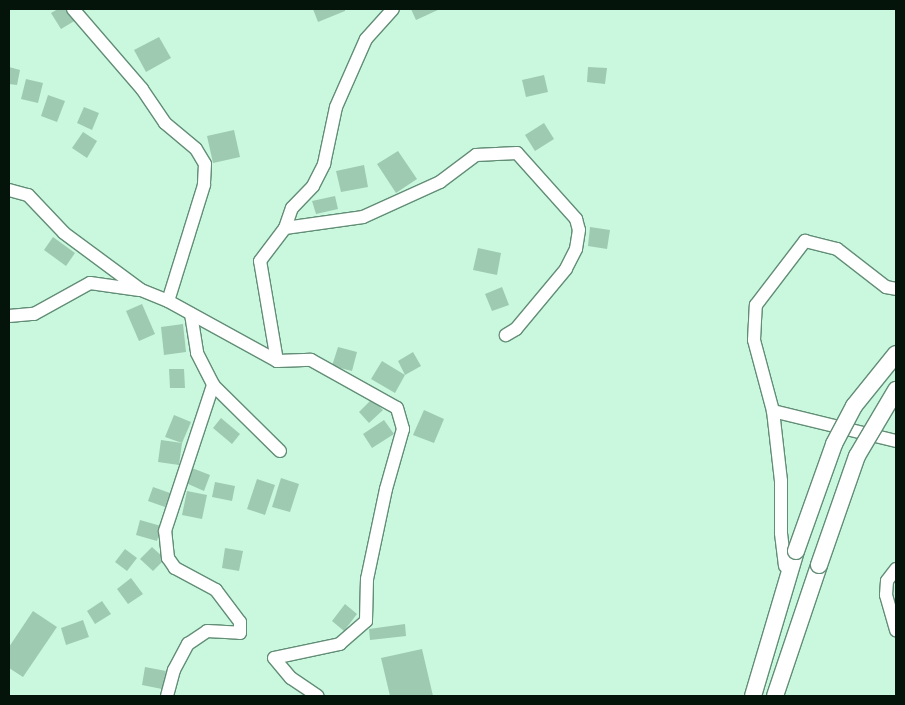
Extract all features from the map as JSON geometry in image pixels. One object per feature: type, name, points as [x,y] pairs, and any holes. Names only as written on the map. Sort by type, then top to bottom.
[{"type":"main road","points":[[752,696],[796,551],[834,444],[854,406],[896,354]]},
{"type":"main road","points":[[775,696],[857,456],[896,390]]},
{"type":"street","points":[[73,9],[142,89],[165,123],[196,149],[204,164],[204,185],[168,301]]},
{"type":"street","points":[[277,361],[260,261],[285,228],[292,208],[313,186],[324,164],[336,107],[366,39],[393,9]]},
{"type":"street","points":[[285,228],[363,217],[440,182],[476,155],[517,153],[576,219],[579,230],[576,249],[566,269],[516,329],[506,335]]},
{"type":"street","points":[[9,190],[28,195],[64,233],[141,290],[168,301],[277,361],[311,360],[397,408],[403,429],[386,489],[367,579],[366,621],[340,644],[274,658],[291,678],[318,696]]},
{"type":"street","points":[[785,566],[773,411],[754,340],[756,305],[805,241],[837,249],[886,287],[896,289]]},
{"type":"street","points":[[9,316],[34,314],[90,283],[141,290]]},
{"type":"street","points":[[191,314],[196,353],[213,385],[280,451]]},
{"type":"street","points":[[167,696],[174,670],[188,644],[207,631],[240,633],[240,622],[216,590],[175,568],[168,558],[165,531],[213,385]]},
{"type":"street","points":[[773,411],[896,441]]},
{"type":"street","points":[[896,569],[887,581],[886,595],[896,631]]},
{"type":"building","points":[[58,9],[70,9],[76,20],[61,29],[51,13]]},
{"type":"building","points":[[313,9],[345,9],[345,11],[318,22]]},
{"type":"building","points":[[411,9],[440,9],[416,20]]},
{"type":"building","points":[[159,37],[171,58],[146,72],[134,50]]},
{"type":"building","points":[[9,67],[20,70],[17,85],[9,84]]},
{"type":"building","points":[[588,67],[607,68],[605,84],[587,82]]},
{"type":"building","points":[[544,75],[548,92],[526,97],[522,80]]},
{"type":"building","points":[[26,79],[43,83],[38,103],[21,99]]},
{"type":"building","points":[[48,95],[65,101],[57,122],[41,116]]},
{"type":"building","points":[[84,107],[99,113],[92,130],[77,123]]},
{"type":"building","points":[[544,123],[554,139],[535,151],[525,135]]},
{"type":"building","points":[[234,130],[240,157],[213,163],[207,136]]},
{"type":"building","points":[[83,132],[97,141],[87,158],[72,148]]},
{"type":"building","points":[[398,151],[417,179],[396,193],[377,164]]},
{"type":"building","points":[[364,165],[368,187],[341,192],[336,171]]},
{"type":"building","points":[[335,196],[338,209],[316,214],[312,201]]},
{"type":"building","points":[[590,227],[610,230],[607,249],[588,246]]},
{"type":"building","points":[[53,237],[75,253],[66,266],[44,250]]},
{"type":"building","points":[[478,248],[501,253],[497,275],[473,270]]},
{"type":"building","points":[[502,287],[509,305],[492,311],[485,294]]},
{"type":"building","points":[[142,304],[155,334],[139,341],[126,311]]},
{"type":"building","points":[[183,324],[186,352],[164,355],[161,327]]},
{"type":"building","points":[[338,347],[357,352],[352,371],[332,366]]},
{"type":"building","points":[[413,352],[421,366],[405,375],[398,361]]},
{"type":"building","points":[[382,361],[405,375],[395,393],[371,379]]},
{"type":"building","points":[[169,369],[184,369],[185,388],[170,388]]},
{"type":"building","points":[[372,399],[383,410],[369,423],[359,412]]},
{"type":"building","points":[[424,410],[444,419],[434,443],[413,435]]},
{"type":"building","points":[[174,415],[191,422],[182,443],[165,437]]},
{"type":"building","points":[[221,418],[240,434],[232,444],[213,428]]},
{"type":"building","points":[[384,420],[394,434],[372,448],[363,434]]},
{"type":"building","points":[[161,440],[182,443],[179,465],[158,462]]},
{"type":"building","points":[[192,468],[210,475],[204,491],[186,483]]},
{"type":"building","points":[[281,478],[299,484],[290,512],[272,507]]},
{"type":"building","points":[[257,479],[275,485],[265,515],[247,509]]},
{"type":"building","points":[[215,482],[235,486],[232,501],[212,497]]},
{"type":"building","points":[[153,487],[170,493],[165,507],[148,501]]},
{"type":"building","points":[[187,491],[207,495],[202,519],[182,515]]},
{"type":"building","points":[[140,520],[161,526],[157,541],[136,535]]},
{"type":"building","points":[[152,547],[165,559],[153,571],[140,559]]},
{"type":"building","points":[[225,548],[243,551],[239,571],[222,568]]},
{"type":"building","points":[[125,549],[137,558],[127,571],[115,562]]},
{"type":"building","points":[[131,578],[143,594],[128,604],[117,589]]},
{"type":"building","points":[[102,601],[111,614],[95,624],[87,611]]},
{"type":"building","points":[[345,604],[357,614],[344,631],[332,621]]},
{"type":"building","points":[[33,611],[57,627],[23,677],[9,668],[9,647]]},
{"type":"building","points":[[83,620],[89,637],[66,645],[61,628]]},
{"type":"building","points":[[405,624],[406,636],[370,640],[369,629]]},
{"type":"building","points":[[422,649],[433,696],[390,696],[381,658]]},
{"type":"building","points":[[145,667],[166,671],[162,689],[142,685]]}]
